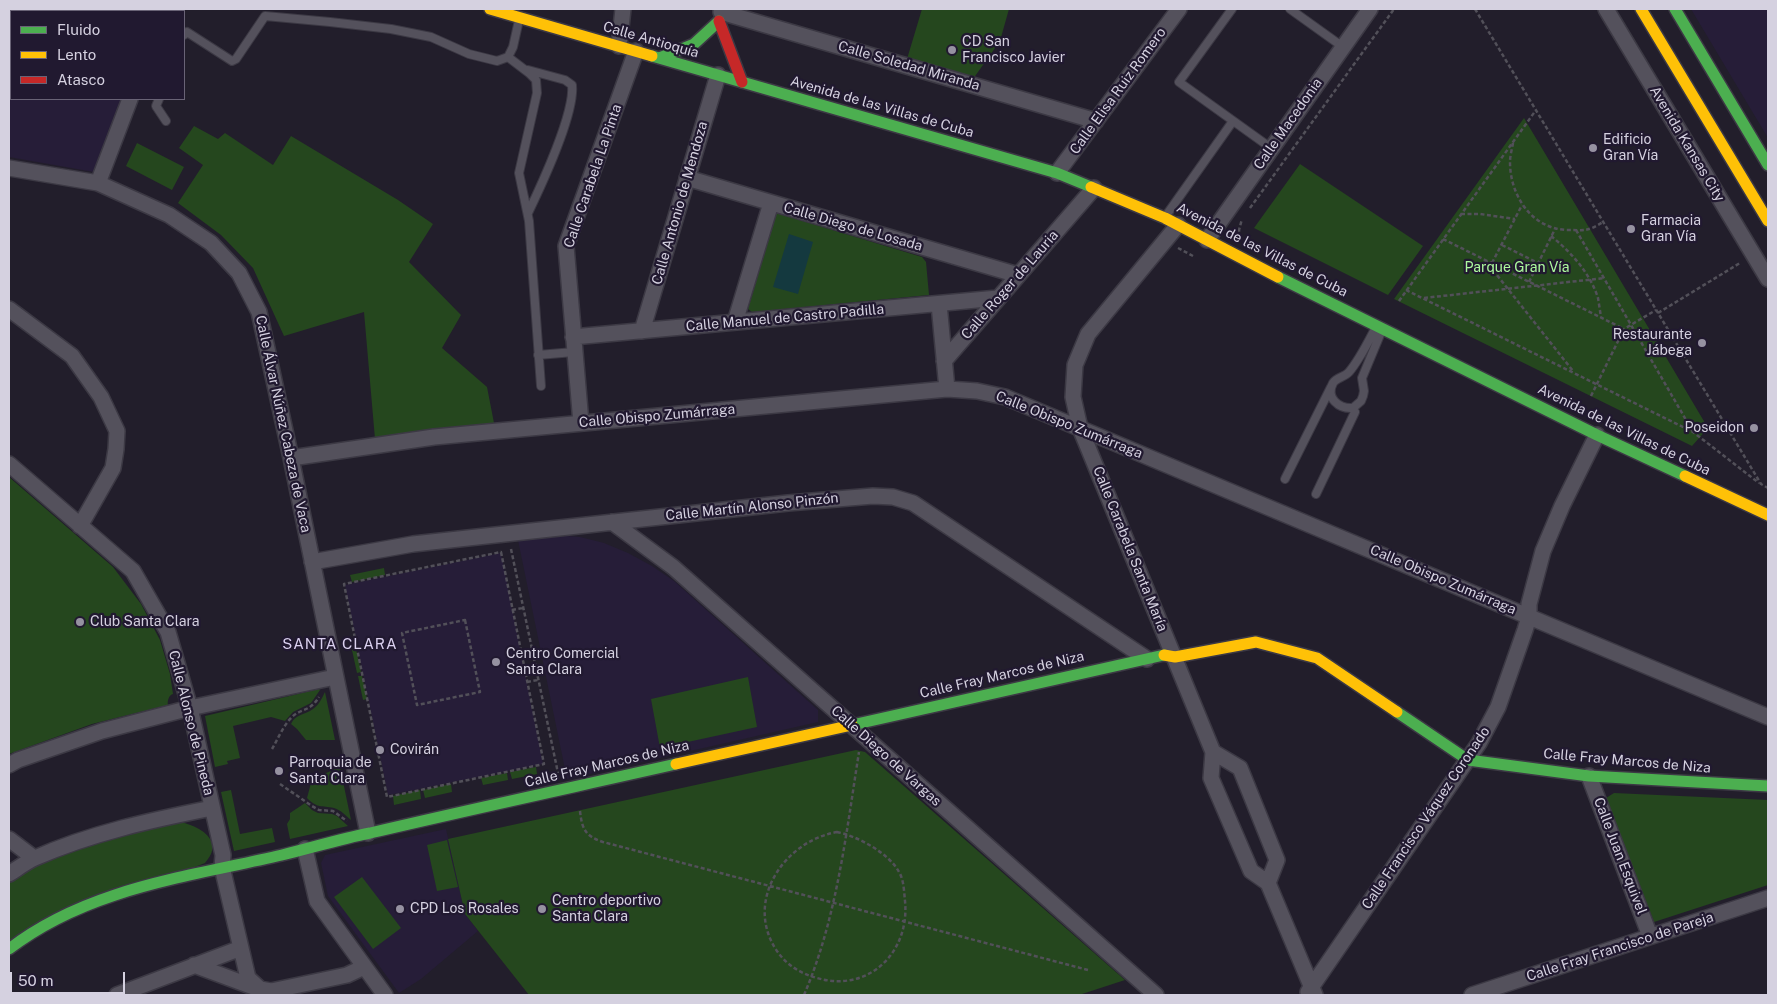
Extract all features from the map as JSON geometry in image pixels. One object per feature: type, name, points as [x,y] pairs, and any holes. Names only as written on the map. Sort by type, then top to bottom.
[{"type":"street","name":"Calle Antioquía","points":[[494,9],[718,75]]},
{"type":"street","points":[[619,46],[623,9]]},
{"type":"street","name":"Calle Elisa Ruiz Romero","points":[[1057,173],[1179,9]]},
{"type":"street","name":"Calle Macedonia","points":[[1207,240],[1370,9]]},
{"type":"street","name":"Avenida Kansas City","points":[[1606,9],[1768,279]]},
{"type":"street","points":[[1641,9],[1768,221]]},
{"type":"street","points":[[1675,9],[1768,165]]},
{"type":"street","points":[[659,58],[694,44],[721,14]]},
{"type":"street","points":[[721,14],[742,82]]},
{"type":"street","name":"Calle Soledad Miranda","points":[[721,14],[1096,121]]},
{"type":"street","name":"Calle Carabela La Pinta","points":[[581,423],[566,246],[636,51]]},
{"type":"street","name":"Avenida de las Villas de Cuba","points":[[718,75],[1057,173],[1094,188],[1171,222],[1597,435],[1768,515]]},
{"type":"street","name":"Calle Antonio de Mendoza","points":[[642,331],[718,75]]},
{"type":"street","points":[[98,182],[130,100]]},
{"type":"street","name":"Calle Álvar Núñez Cabeza de Vaca","points":[[9,168],[98,182],[169,215],[211,243],[239,273],[259,312],[292,458],[368,833]]},
{"type":"street","name":"Calle Diego de Losada","points":[[687,178],[1018,275]]},
{"type":"street","name":"Calle Roger de Lauria","points":[[944,361],[1094,188]]},
{"type":"street","points":[[734,322],[771,203]]},
{"type":"street","name":"Calle Carabela Santa María","points":[[1171,222],[1088,334],[1075,365],[1073,397],[1080,428],[1213,752],[1211,778],[1251,871],[1268,883],[1311,992]]},
{"type":"street","name":"Calle Manuel de Castro Padilla","points":[[573,344],[642,331],[998,298]]},
{"type":"street","points":[[940,304],[947,389]]},
{"type":"street","points":[[9,309],[72,356],[101,397],[116,431],[113,468],[80,526]]},
{"type":"street","name":"Calle Obispo Zumárraga","points":[[292,458],[434,437],[947,389],[977,391],[1005,397],[1768,717]]},
{"type":"street","name":"Calle Francisco Váquez Coronado","points":[[1311,992],[1468,760],[1498,707],[1529,617],[1529,604],[1543,551],[1562,506],[1597,435]]},
{"type":"street","name":"Calle Alonso de Pineda","points":[[9,464],[133,571],[168,632],[190,708],[223,855],[222,867],[248,978],[260,989]]},
{"type":"street","name":"Calle Martín Alonso Pinzón","points":[[312,562],[413,544],[507,533],[788,503],[873,496],[893,498],[913,503],[1147,658]]},
{"type":"street","name":"Calle Diego de Vargas","points":[[612,522],[673,568],[1156,995]]},
{"type":"street","name":"Calle Fray Marcos de Niza","points":[[9,949],[58,918],[119,892],[368,833],[1147,658],[1163,655],[1175,657],[1256,642],[1317,658],[1468,760],[1589,776],[1768,786]]},
{"type":"street","points":[[9,765],[102,731],[190,708],[335,677]]},
{"type":"street","points":[[1213,752],[1240,768],[1277,860],[1268,883]]},
{"type":"street","name":"Calle Juan Esquivel","points":[[1589,776],[1650,936]]},
{"type":"street","points":[[9,874],[34,858],[105,832],[212,808]]},
{"type":"street","points":[[9,839],[34,858]]},
{"type":"street","points":[[305,849],[317,901],[385,995]]},
{"type":"street","name":"Calle Fray Francisco de Pareja","points":[[1472,995],[1768,898]]},
{"type":"street","points":[[117,995],[241,948]]},
{"type":"street","points":[[194,965],[260,989],[271,991],[347,975],[364,966]]},
{"type":"lane","points":[[1232,9],[1179,82],[1271,148]]},
{"type":"lane","points":[[1290,9],[1342,47]]},
{"type":"lane","points":[[185,34],[187,32],[232,61],[236,59],[266,16],[391,29],[431,37],[469,54],[497,61],[508,57],[513,47],[520,18]]},
{"type":"lane","points":[[508,57],[536,80],[537,93],[519,173],[528,213],[541,386]]},
{"type":"lane","points":[[525,70],[565,80],[572,85],[573,94],[566,120],[528,213]]},
{"type":"lane","points":[[159,100],[156,106],[166,120]]},
{"type":"lane","points":[[1171,222],[1233,121]]},
{"type":"lane","points":[[1333,384],[1331,389],[1334,400],[1342,407],[1353,408],[1361,401],[1364,391],[1362,378],[1380,327]]},
{"type":"lane","points":[[1284,478],[1333,384],[1337,379],[1350,371],[1380,327]]},
{"type":"lane","points":[[538,355],[573,344]]},
{"type":"lane","points":[[1316,494],[1355,412]]},
{"type":"path","points":[[1241,241],[1239,230],[1242,220],[1394,9]]},
{"type":"path","points":[[1475,9],[1761,484]]},
{"type":"path","points":[[1399,301],[1536,110]]},
{"type":"path","points":[[1513,141],[1510,161],[1512,184],[1522,205],[1535,219],[1555,229],[1576,230],[1590,230],[1603,222]]},
{"type":"path","points":[[1492,263],[1522,205]]},
{"type":"path","points":[[1461,214],[1515,218]]},
{"type":"path","points":[[1529,282],[1555,229]]},
{"type":"path","points":[[1576,230],[1693,432]]},
{"type":"path","points":[[1552,236],[1578,262],[1589,280],[1598,298],[1601,318]]},
{"type":"path","points":[[1443,239],[1624,329]]},
{"type":"path","points":[[1502,245],[1538,263]]},
{"type":"path","points":[[1591,396],[1624,329],[1754,255]]},
{"type":"path","points":[[1484,259],[1575,373]]},
{"type":"path","points":[[1422,298],[1605,278]]},
{"type":"path","points":[[1406,290],[1693,432],[1768,488]]},
{"type":"path","points":[[507,533],[561,790]]},
{"type":"path","points":[[501,552],[527,682],[544,764],[387,796],[344,584],[501,552]]},
{"type":"path","points":[[513,610],[523,608]]},
{"type":"path","points":[[465,620],[480,692],[417,705],[402,633],[465,620]]},
{"type":"path","points":[[527,682],[538,680]]},
{"type":"path","points":[[272,749],[290,718],[308,709],[323,691]]},
{"type":"path","points":[[804,995],[812,977],[834,904],[860,750]]},
{"type":"path","points":[[280,784],[319,810],[333,811],[350,823]]},
{"type":"path","points":[[580,811],[585,831],[592,838],[834,904],[1088,970]]},
{"type":"path","points":[[837,832],[846,834],[880,852],[899,872],[904,887],[905,922],[901,938],[894,952],[884,963],[872,973],[858,979],[842,982],[827,981],[799,972],[778,953],[766,928],[764,914],[769,886],[774,874],[783,863],[805,845],[825,834],[837,832]]},
{"type":"shaded area","points":[[9,9],[157,9],[10,10],[10,100],[122,100],[94,172],[9,157]]},
{"type":"shaded area","points":[[1691,9],[1768,9],[1768,138]]},
{"type":"shaded area","points":[[789,234],[813,242],[798,294],[773,287]]},
{"type":"shaded area","points":[[566,536],[580,537],[604,543],[628,553],[674,581],[818,710],[818,722],[567,779],[518,540]]},
{"type":"shaded area","name":"Centro Comercial Santa Clara","points":[[501,553],[543,764],[388,795],[345,585]]},
{"type":"shaded area","name":"CPD Los Rosales","points":[[446,829],[465,914],[478,931],[421,979],[399,993],[328,896],[321,863],[325,855]]},
{"type":"green space","name":"CD San Francisco Javier","points":[[922,9],[1009,9],[1000,41],[973,79],[907,59]]},
{"type":"green space","name":"Parque Gran Vía","points":[[1524,118],[1708,428],[1692,446],[1394,299]]},
{"type":"green space","points":[[194,126],[218,139],[225,133],[273,165],[291,136],[398,200],[433,224],[409,262],[461,315],[442,348],[487,387],[494,423],[375,439],[364,312],[284,336],[253,268],[221,235],[178,203],[203,165],[179,148]]},
{"type":"green space","points":[[137,143],[184,167],[172,190],[126,166]]},
{"type":"green space","points":[[1300,164],[1423,246],[1388,295],[1254,228]]},
{"type":"green space","points":[[776,213],[922,257],[926,262],[929,295],[752,312],[748,309]]},
{"type":"green space","name":"Club Santa Clara","points":[[9,477],[113,567],[141,604],[160,640],[170,674],[173,694],[169,698],[168,705],[92,724],[9,754]]},
{"type":"green space","points":[[384,568],[385,575],[352,582],[350,575]]},
{"type":"green space","points":[[356,649],[361,672],[357,673],[352,650]]},
{"type":"green space","points":[[358,676],[362,676],[367,699],[363,700]]},
{"type":"green space","points":[[748,677],[757,727],[660,748],[651,699]]},
{"type":"green space","points":[[319,689],[311,703],[293,712],[285,721],[271,717],[233,726],[240,758],[227,761],[228,764],[215,767],[205,716]]},
{"type":"green space","points":[[325,692],[335,740],[306,740],[291,724],[298,716],[315,707]]},
{"type":"green space","points":[[856,750],[865,752],[1125,980],[1079,995],[529,995],[465,914],[448,839]]},
{"type":"green space","points":[[340,767],[351,820],[337,809],[317,805],[307,798],[311,783],[317,783],[317,777]]},
{"type":"green space","points":[[536,767],[537,774],[512,779],[510,772]]},
{"type":"green space","points":[[507,773],[508,780],[483,785],[481,778]]},
{"type":"green space","points":[[451,784],[452,792],[425,798],[423,790]]},
{"type":"green space","points":[[231,790],[240,834],[272,828],[275,842],[234,851],[221,792]]},
{"type":"green space","points":[[420,790],[421,799],[394,805],[393,796]]},
{"type":"green space","points":[[1614,793],[1768,800],[1768,885],[1654,922],[1606,798]]},
{"type":"green space","points":[[305,803],[318,813],[337,816],[348,826],[290,839],[287,824],[290,819],[290,813]]},
{"type":"green space","points":[[175,821],[200,829],[211,840],[213,847],[205,863],[9,941],[9,881],[48,860],[69,852],[111,838]]},
{"type":"green space","points":[[447,840],[458,887],[437,891],[427,845]]},
{"type":"green space","points":[[362,877],[401,928],[373,949],[334,897]]},
{"type":"traffic: fast","points":[[1675,9],[1768,165]]},
{"type":"traffic: fast","points":[[659,58],[694,44],[719,21]]},
{"type":"traffic: fast","points":[[652,56],[1057,173],[1091,187]]},
{"type":"traffic: fast","points":[[1278,277],[1597,435],[1685,476]]},
{"type":"traffic: fast","points":[[852,725],[1164,655]]},
{"type":"traffic: fast","points":[[1397,712],[1468,760],[1589,776],[1768,786]]},
{"type":"traffic: fast","points":[[9,949],[40,928],[72,912],[105,898],[140,887],[282,855],[359,835],[676,764]]},
{"type":"traffic: slow","points":[[490,9],[652,56]]},
{"type":"traffic: slow","points":[[1641,9],[1768,221]]},
{"type":"traffic: slow","points":[[1091,187],[1165,218],[1278,277]]},
{"type":"traffic: slow","points":[[1685,476],[1768,515]]},
{"type":"traffic: slow","points":[[1164,655],[1175,657],[1256,642],[1317,658],[1397,712]]},
{"type":"traffic: slow","points":[[676,764],[852,725]]},
{"type":"traffic: jam","points":[[719,21],[742,82]]},
{"type":"place","name":"CD San Francisco Javier","points":[[952,50]]},
{"type":"place","name":"Edificio Gran Vía","points":[[1593,148]]},
{"type":"place","name":"Farmacia Gran Vía","points":[[1631,229]]},
{"type":"place","name":"Restaurante Jábega","points":[[1702,343]]},
{"type":"place","name":"Poseidon","points":[[1754,428]]},
{"type":"place","name":"Club Santa Clara","points":[[80,622]]},
{"type":"place","name":"Centro Comercial Santa Clara","points":[[496,662]]},
{"type":"place","name":"Covirán","points":[[380,750]]},
{"type":"place","name":"Parroquia de Santa Clara","points":[[279,771]]},
{"type":"place","name":"CPD Los Rosales","points":[[400,909]]},
{"type":"place","name":"Centro deportivo Santa Clara","points":[[542,909]]},
{"type":"district","name":"SANTA CLARA","points":[[340,644]]}]
